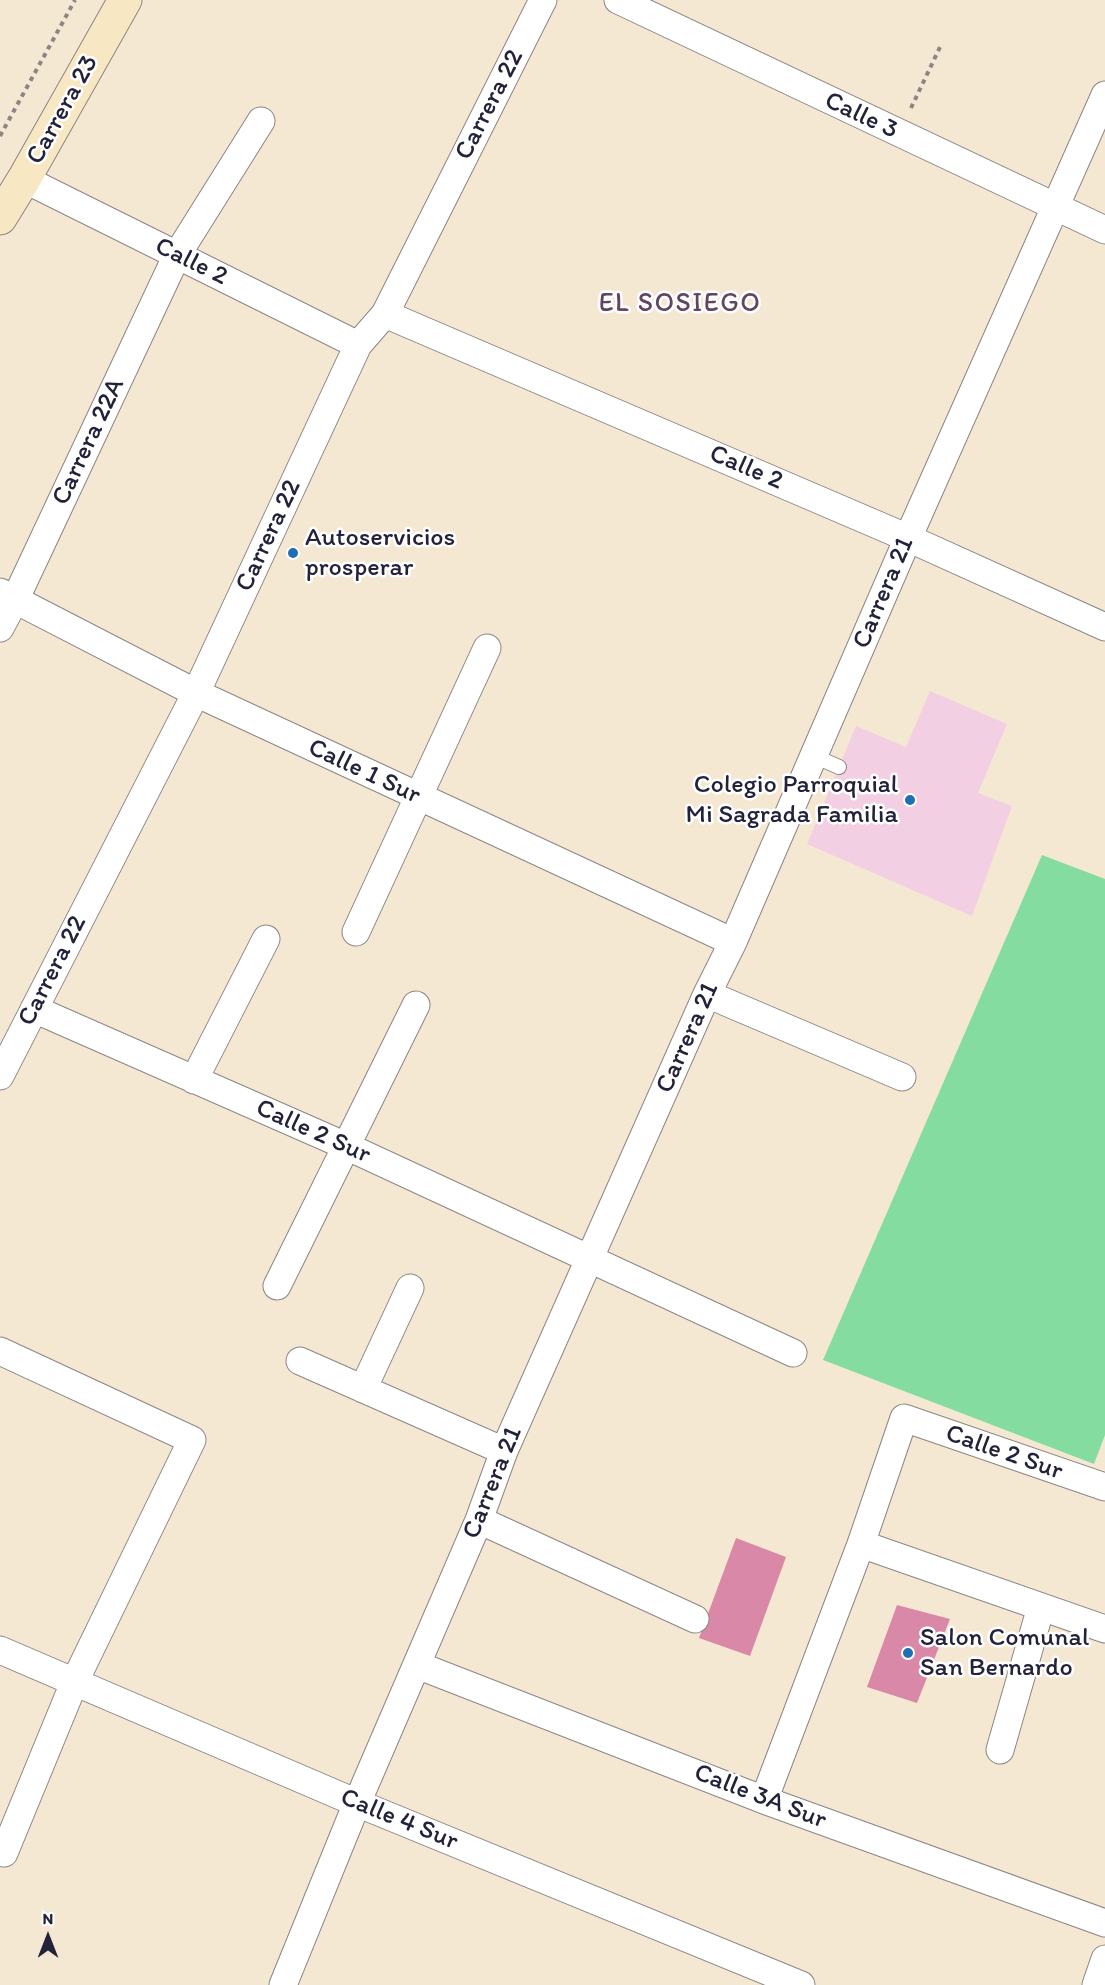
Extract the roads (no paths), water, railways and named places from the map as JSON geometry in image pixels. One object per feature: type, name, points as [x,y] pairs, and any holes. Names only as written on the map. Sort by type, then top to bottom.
[{"type":"street","name":"Carrera 23","points":[[0,219],[125,0]]},
{"type":"street","name":"Carrera 22","points":[[0,1076],[196,693],[358,345],[385,314],[543,0]]},
{"type":"street","name":"Calle 3","points":[[618,0],[1105,230]]},
{"type":"street","name":"Carrera 21","points":[[283,1985],[357,1803],[479,1520],[504,1451],[707,994],[734,942],[908,538],[1105,95]]},
{"type":"street","name":"Carrera 22A","points":[[0,628],[7,596],[177,255],[261,121]]},
{"type":"street","name":"Calle 2","points":[[24,179],[358,345]]},
{"type":"street","name":"Calle 2","points":[[385,314],[908,538],[1105,627]]},
{"type":"street","name":"Calle 1 Sur","points":[[7,596],[196,693],[734,942]]},
{"type":"street","points":[[356,932],[487,648]]},
{"type":"street","points":[[194,1080],[266,939]]},
{"type":"street","points":[[707,994],[902,1077]]},
{"type":"street","points":[[277,1286],[416,1005]]},
{"type":"street","name":"Calle 2 Sur","points":[[34,1010],[346,1146],[793,1353]]},
{"type":"street","points":[[363,1389],[410,1288]]},
{"type":"street","points":[[0,1351],[192,1440],[74,1683],[4,1853],[0,1851]]},
{"type":"street","points":[[300,1361],[504,1451]]},
{"type":"street","name":"Calle 2 Sur","points":[[861,1544],[904,1418],[1105,1487]]},
{"type":"street","points":[[479,1520],[695,1619]]},
{"type":"street","points":[[764,1800],[861,1544],[1105,1629]]},
{"type":"street","points":[[1000,1750],[1041,1607]]},
{"type":"street","name":"Calle 4 Sur","points":[[0,1650],[357,1803],[801,1985]]},
{"type":"street","name":"Calle 3A Sur","points":[[417,1665],[764,1800],[1105,1923]]},
{"type":"street","points":[[1096,1985],[1105,1959]]},
{"type":"lane","points":[[814,756],[839,767]]},
{"type":"place","name":"Autoservicios prosperar","points":[[293,553]]},
{"type":"place","name":"Colegio Parroquial Mi Sagrada Familia","points":[[910,800]]},
{"type":"place","name":"Salon Comunal San Bernardo","points":[[908,1653]]},
{"type":"district","name":"EL SOSIEGO","points":[[680,304]]}]
